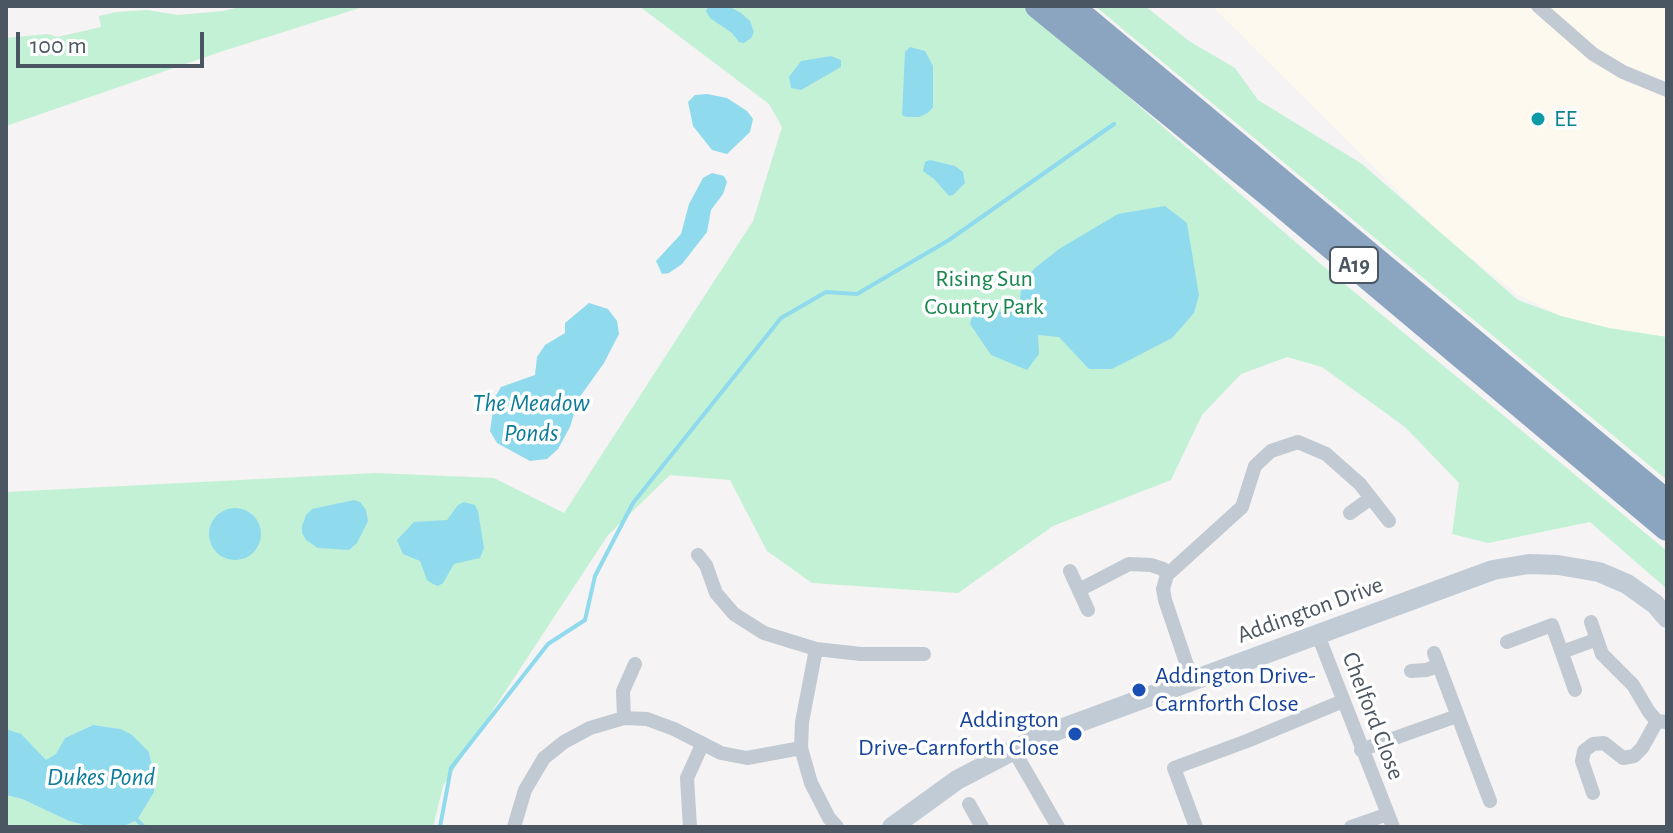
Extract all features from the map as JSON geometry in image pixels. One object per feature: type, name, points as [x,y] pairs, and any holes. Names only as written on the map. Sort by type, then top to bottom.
[{"type":"highway","name":"A19","points":[[1038,6],[1269,194],[1667,528]]},
{"type":"highway","name":"A19","points":[[1070,6],[1667,503]]},
{"type":"street","points":[[1538,6],[1593,54],[1623,72],[1667,90]]},
{"type":"street","points":[[1192,680],[1165,600],[1163,589],[1167,575],[1242,507],[1255,466],[1271,451],[1298,442],[1326,454],[1360,484],[1389,521]]},
{"type":"street","points":[[1350,513],[1371,498]]},
{"type":"street","points":[[698,555],[706,565],[716,593],[734,614],[764,633],[816,649],[861,654],[924,654]]},
{"type":"street","points":[[1079,590],[1129,564],[1151,565],[1163,569],[1167,575]]},
{"type":"street","name":"Addington Drive","points":[[892,827],[957,780],[1013,749],[1065,726],[1493,570],[1529,564],[1599,572],[1627,584],[1655,604],[1667,618]]},
{"type":"street","points":[[1070,571],[1088,610]]},
{"type":"street","points":[[1591,622],[1595,640],[1611,665],[1633,685],[1662,722],[1634,756],[1623,758],[1604,743],[1593,744],[1584,751],[1582,761],[1593,793]]},
{"type":"street","points":[[1507,642],[1552,625],[1575,690]]},
{"type":"street","name":"Chelford Close","points":[[1318,635],[1390,820],[1351,827]]},
{"type":"street","points":[[1562,652],[1595,640]]},
{"type":"street","points":[[816,649],[802,722],[801,748],[811,783],[837,827]]},
{"type":"street","points":[[1411,671],[1426,670],[1436,660],[1490,801]]},
{"type":"street","points":[[624,718],[623,691],[635,664]]},
{"type":"street","points":[[1196,827],[1174,768],[1343,701]]},
{"type":"street","points":[[1361,750],[1457,716]]},
{"type":"street","points":[[514,827],[525,790],[544,758],[564,742],[590,728],[624,718],[647,719],[721,753],[747,758],[801,748]]},
{"type":"street","points":[[690,827],[687,778],[702,745]]},
{"type":"street","points":[[1013,749],[1058,827]]},
{"type":"street","points":[[969,804],[982,827]]},
{"type":"shaded area","points":[[1212,6],[1667,6],[1667,337],[1609,328],[1561,316],[1517,294],[1442,235]]},
{"type":"green space","points":[[244,6],[366,6],[223,51],[6,126],[6,38],[47,34],[58,37],[101,27],[99,16],[116,12],[147,10],[178,15]]},
{"type":"green space","name":"Rising Sun Country Park","points":[[639,6],[1024,6],[1323,266],[1667,551],[1667,589],[1590,522],[1488,543],[1452,534],[1459,483],[1405,427],[1322,367],[1287,357],[1241,374],[1202,415],[1171,480],[1053,526],[958,593],[812,583],[767,551],[730,480],[670,475],[608,535],[443,786],[433,827],[122,827],[137,819],[155,780],[149,752],[121,729],[93,725],[65,738],[52,772],[6,729],[6,492],[376,473],[494,478],[564,513],[753,221],[782,127],[769,104]]},
{"type":"green space","points":[[1095,6],[1145,6],[1189,41],[1235,68],[1258,100],[1362,164],[1518,300],[1561,316],[1609,328],[1667,337],[1667,480]]},
{"type":"green space","points":[[6,795],[22,799],[69,821],[91,827],[6,827]]},
{"type":"water","points":[[709,6],[730,7],[741,13],[750,21],[754,32],[751,38],[744,43],[739,42],[732,33],[710,18],[706,11]]},
{"type":"water","points":[[910,47],[925,51],[933,66],[933,107],[919,117],[902,115],[905,52]]},
{"type":"water","points":[[831,56],[841,60],[841,67],[801,90],[791,88],[789,77],[801,61]]},
{"type":"water","points":[[695,95],[727,98],[747,111],[753,119],[750,132],[727,154],[712,150],[693,126],[688,102]]},
{"type":"water","points":[[930,160],[955,166],[963,172],[965,183],[953,195],[949,196],[923,171],[925,162]]},
{"type":"water","points":[[712,173],[724,176],[727,182],[723,194],[711,210],[707,232],[682,264],[662,274],[656,261],[681,234],[689,204],[703,178]]},
{"type":"water","points":[[1165,206],[1187,223],[1199,295],[1194,313],[1172,338],[1112,369],[1089,369],[1059,337],[1038,335],[1039,354],[1027,370],[991,355],[970,324],[974,309],[987,308],[1005,313],[1020,299],[1022,283],[1059,249],[1118,214]]},
{"type":"water","name":"The Meadow Ponds","points":[[589,303],[608,309],[617,321],[619,334],[604,363],[579,398],[570,427],[558,449],[547,459],[530,461],[497,443],[490,431],[495,397],[501,387],[535,375],[537,357],[545,345],[565,333],[565,323]]},
{"type":"water","points":[[354,500],[366,510],[368,521],[357,543],[349,550],[318,548],[306,540],[302,526],[312,509]]},
{"type":"water","name":"The Meadow Ponds","points":[[464,502],[475,505],[478,511],[484,548],[480,558],[454,564],[438,586],[427,580],[420,561],[403,554],[397,540],[414,522],[447,520]]},
{"type":"water","points":[[235,508],[253,516],[261,534],[253,552],[235,560],[217,552],[209,534],[217,516]]},
{"type":"water","name":"Dukes Pond","points":[[93,725],[121,729],[149,752],[155,779],[154,792],[137,820],[122,827],[91,827],[6,795],[6,729],[21,734],[46,760],[56,754],[65,738]]},
{"type":"waterway","points":[[440,827],[451,768],[548,644],[585,620],[595,576],[633,503],[781,318],[826,292],[857,294],[949,240],[1114,124]]},
{"type":"waterway","points":[[137,820],[144,827]]},
{"type":"place","name":"EE","points":[[1538,119]]},
{"type":"place","name":"Addington Drive- Carnforth Close","points":[[1139,690]]},
{"type":"place","name":"Addington Drive-Carnforth Close","points":[[1075,734]]}]
